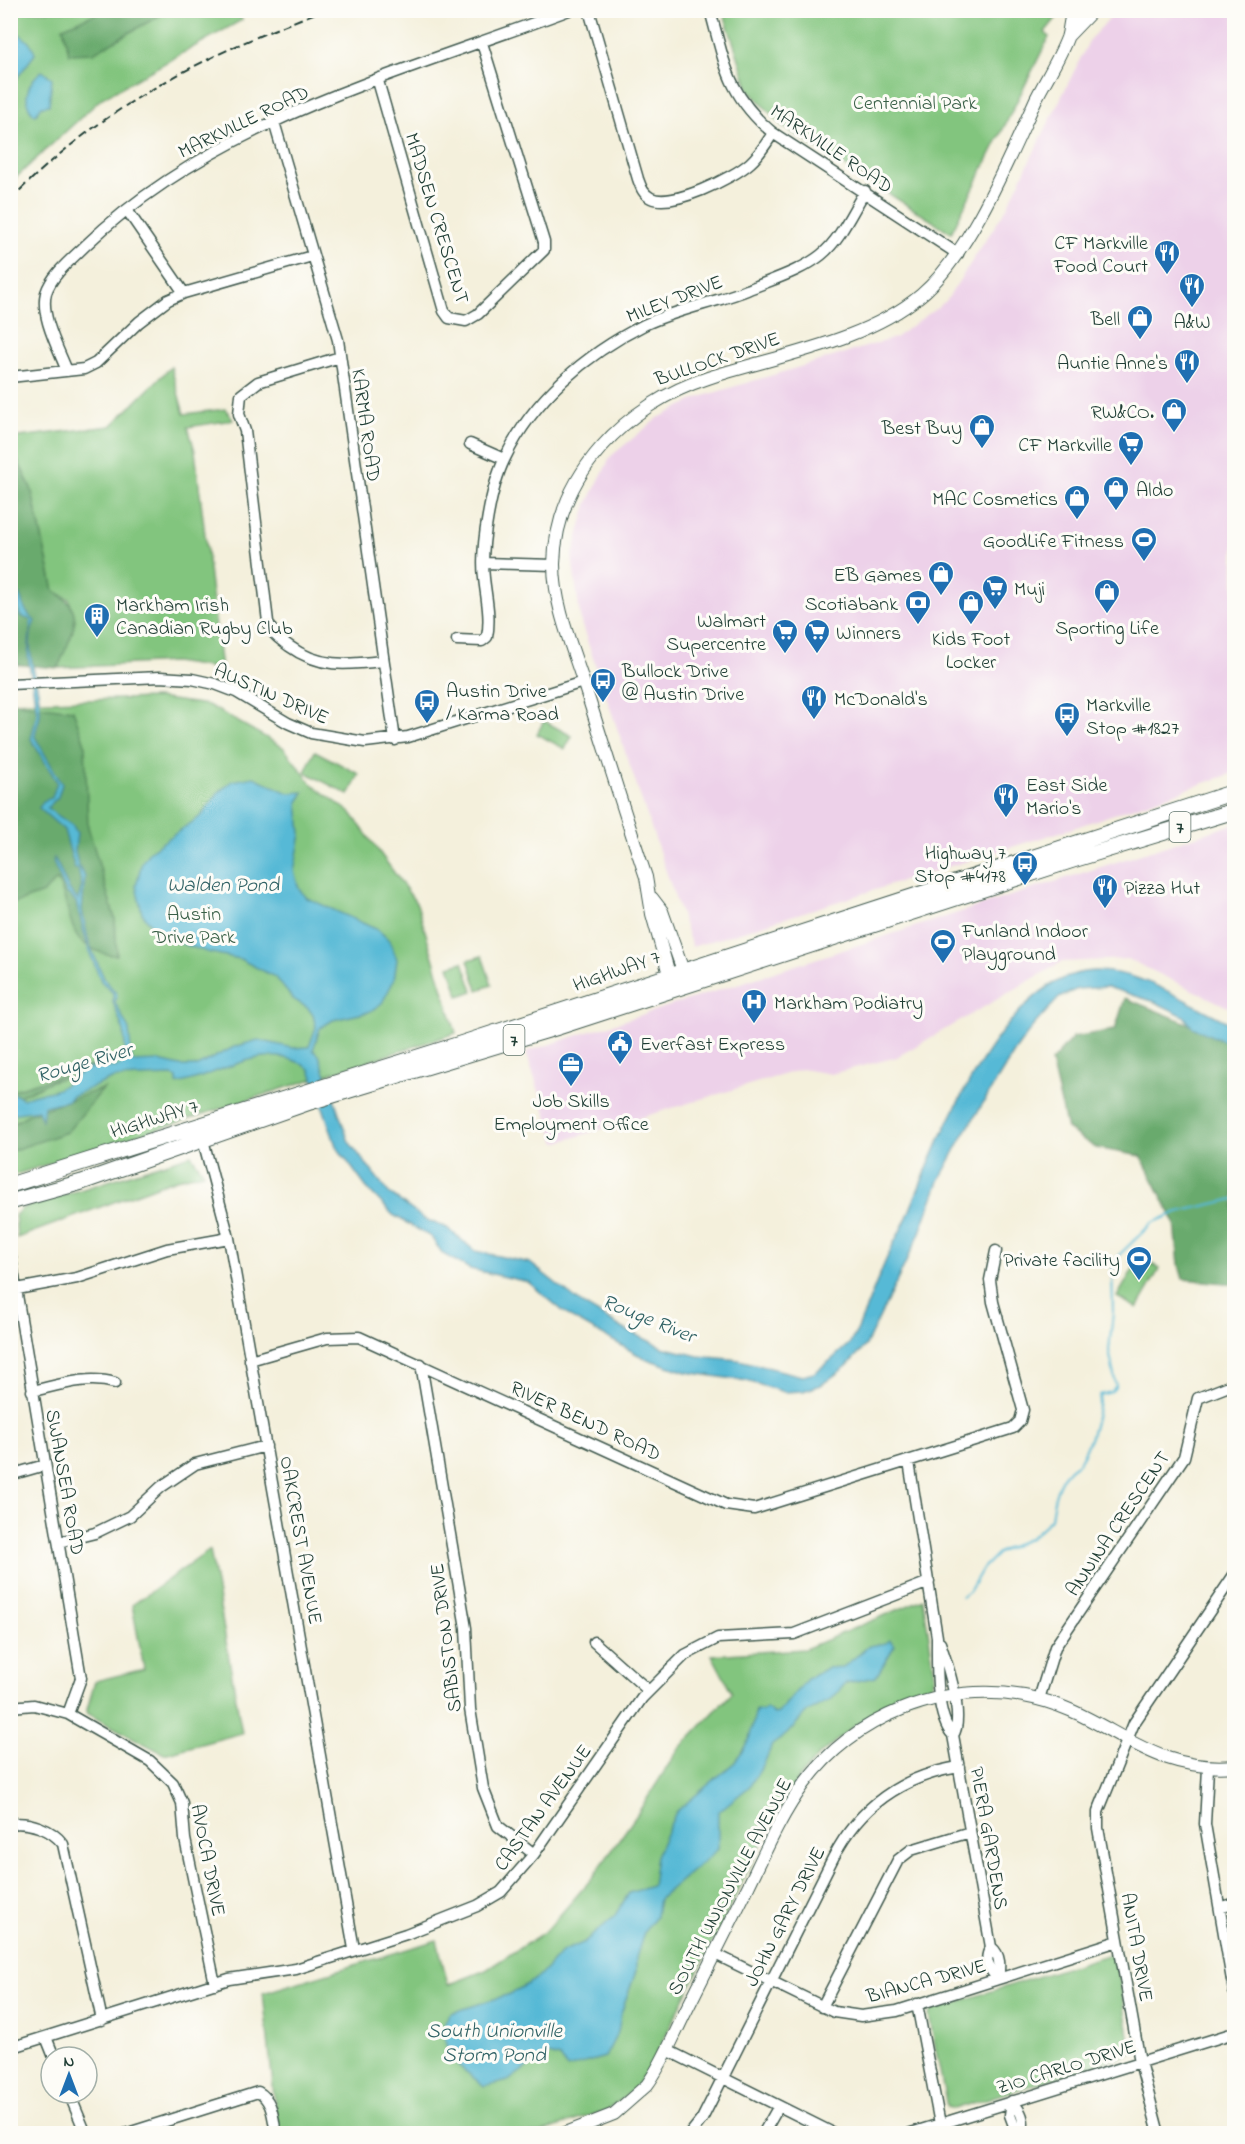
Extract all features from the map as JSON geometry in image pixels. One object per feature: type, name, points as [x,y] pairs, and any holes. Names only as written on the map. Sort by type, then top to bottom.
[{"type":"main road","name":"HIGHWAY 7","points":[[10,1185],[352,1083],[1234,792]]},
{"type":"main road","name":"HIGHWAY 7","points":[[680,976],[1234,811]]},
{"type":"main road","name":"HIGHWAY 7","points":[[10,1202],[82,1182],[203,1140],[308,1097]]},
{"type":"street","name":"MARKVILLE ROAD","points":[[67,371],[48,320],[46,292],[57,274],[96,236],[127,210],[185,168],[274,122],[569,10]]},
{"type":"street","points":[[589,10],[638,179],[643,192],[650,198],[659,200],[680,197],[718,183],[749,164],[760,153],[773,133]]},
{"type":"street","name":"MARKVILLE ROAD","points":[[710,10],[737,96],[755,118],[773,133],[865,191],[958,254]]},
{"type":"street","name":"BULLOCK DRIVE","points":[[680,976],[662,911],[652,898],[562,617],[554,565],[562,522],[580,476],[595,454],[633,415],[655,400],[698,382],[814,346],[890,316],[923,294],[958,254],[1006,165],[1068,36],[1074,10]]},
{"type":"street","name":"BULLOCK DRIVE","points":[[1068,36],[1093,10]]},
{"type":"street","name":"MADSEN CRESCENT","points":[[378,81],[444,311],[449,318],[466,321],[478,314],[544,250],[544,242],[483,43]]},
{"type":"street","name":"KARMA ROAD","points":[[274,122],[333,322],[340,357],[395,740]]},
{"type":"street","name":"MILEY DRIVE","points":[[457,640],[482,641],[487,637],[489,621],[484,563],[489,515],[504,459],[528,420],[551,392],[591,356],[646,324],[753,288],[820,256],[831,246],[865,191]]},
{"type":"street","points":[[127,210],[184,293]]},
{"type":"street","points":[[10,377],[84,369],[96,363],[139,322],[168,300],[184,293],[312,256]]},
{"type":"street","points":[[340,357],[258,382],[241,395],[239,414],[245,431],[268,622],[273,634],[303,657],[323,664],[339,665],[382,661]]},
{"type":"street","points":[[470,444],[504,459]]},
{"type":"street","points":[[484,563],[554,565]]},
{"type":"street","name":"AUSTIN DRIVE","points":[[10,684],[160,677],[192,679],[236,692],[288,723],[311,733],[365,742],[395,740],[583,682]]},
{"type":"street","name":"OAKCREST AVENUE","points":[[203,1140],[229,1239],[354,1949]]},
{"type":"street","points":[[17,1289],[77,1278],[167,1249],[229,1239]]},
{"type":"street","name":"RIVER BEND ROAD","points":[[250,1360],[342,1336],[359,1337],[739,1509],[767,1507],[1004,1432],[1013,1428],[1020,1421],[1023,1410],[990,1280],[996,1251]]},
{"type":"street","name":"SWANSEA ROAD","points":[[10,1253],[81,1678],[68,1714]]},
{"type":"street","name":"SABISTON DRIVE","points":[[421,1364],[466,1628],[470,1709],[483,1788],[488,1806],[498,1826],[534,1854]]},
{"type":"street","points":[[32,1391],[86,1379],[99,1378],[115,1383]]},
{"type":"street","name":"ANNINA CRESCENT","points":[[1039,1699],[1055,1647],[1184,1457],[1198,1398],[1234,1384]]},
{"type":"street","points":[[59,1542],[96,1533],[130,1516],[161,1487],[195,1464],[266,1446]]},
{"type":"street","name":"PIERA GARDENS","points":[[909,1461],[937,1636],[946,1659],[947,1696],[958,1729],[953,1736],[970,1832],[991,1947],[997,1952],[1000,1965],[998,1979]]},
{"type":"street","points":[[10,1475],[45,1465]]},
{"type":"street","points":[[1126,1741],[1140,1714],[1234,1575]]},
{"type":"street","name":"CASTAN AVENUE","points":[[10,2048],[239,1977],[296,1969],[406,1934],[477,1906],[501,1892],[534,1854],[649,1691],[685,1655],[704,1643],[731,1636],[770,1637],[794,1634],[929,1582]]},
{"type":"street","points":[[594,1642],[649,1691]]},
{"type":"street","name":"SOUTH UNIONVILLE AVENUE","points":[[563,2133],[604,2120],[628,2104],[652,2077],[787,1809],[811,1774],[840,1746],[871,1724],[904,1708],[947,1696],[1000,1693],[1039,1699],[1088,1717],[1126,1741],[1164,1758],[1208,1768],[1234,1766]]},
{"type":"street","name":"AVOCA DRIVE","points":[[10,1707],[34,1706],[68,1714],[150,1761],[173,1783],[182,1803],[185,1839],[215,1984]]},
{"type":"street","name":"ANITA DRIVE","points":[[1126,1741],[1098,1812],[1098,1828],[1140,2062],[1159,2133]]},
{"type":"street","name":"JOHN GARY DRIVE","points":[[690,2133],[702,2119],[840,1843],[857,1821],[896,1787],[921,1775],[959,1767]]},
{"type":"street","points":[[1208,1768],[1205,1824],[1234,1992]]},
{"type":"street","points":[[10,1824],[28,1823],[58,1837],[63,1844],[102,2020]]},
{"type":"street","points":[[822,2007],[897,1860],[911,1850],[970,1832]]},
{"type":"street","points":[[1220,1908],[1234,1903]]},
{"type":"street","name":"BIANCA DRIVE","points":[[715,1953],[822,2007],[861,2016],[886,2013],[917,2004],[1118,1941]]},
{"type":"street","points":[[917,2004],[940,2124]]},
{"type":"street","name":"ZIO CARLO DRIVE","points":[[908,2133],[1234,2033]]},
{"type":"street","points":[[46,2037],[49,2045]]},
{"type":"street","points":[[667,2050],[835,2133]]},
{"type":"street","points":[[125,2133],[196,2109],[258,2092],[266,2096],[270,2103],[276,2133]]},
{"type":"street","points":[[1012,2101],[1021,2112],[1024,2126],[1019,2133]]},
{"type":"street","points":[[74,2105],[86,2133]]},
{"type":"street","points":[[763,2133],[779,2106]]},
{"type":"shaded area","points":[[1117,11],[1234,11],[1234,773],[1073,828],[692,947],[581,623],[572,558],[587,504],[611,456],[658,418],[700,397],[895,338],[946,301],[1006,209],[1090,39]]},
{"type":"shaded area","points":[[1234,824],[1234,1010],[1128,959],[1062,962],[897,1057],[831,1074],[802,1069],[556,1143],[526,1052]]},
{"type":"green space","points":[[105,10],[168,11],[93,53],[69,54],[63,27]]},
{"type":"green space","points":[[239,10],[242,20],[102,98],[11,182],[10,11]]},
{"type":"green space","name":"Centennial Park","points":[[723,10],[1062,11],[1045,32],[1049,37],[951,233],[783,127],[749,90]]},
{"type":"green space","points":[[171,367],[184,414],[226,409],[233,420],[188,427],[195,451],[221,669],[174,662],[58,668],[75,620],[69,599],[54,591],[31,488],[11,446],[11,438],[111,426]]},
{"type":"green space","points":[[10,446],[31,488],[54,591],[72,607],[74,616],[71,635],[58,668],[11,664]]},
{"type":"green space","name":"Austin Drive Park","points":[[157,698],[208,705],[283,747],[313,785],[351,813],[417,904],[456,1033],[11,1176],[10,702]]},
{"type":"green space","points":[[10,702],[73,710],[85,744],[88,827],[115,919],[117,955],[94,950],[79,939],[57,880],[43,893],[15,903],[11,898]]},
{"type":"green space","points":[[544,721],[572,736],[565,749],[537,734]]},
{"type":"green space","points":[[315,751],[359,774],[349,795],[305,772]]},
{"type":"green space","points":[[482,956],[492,985],[478,990],[468,960]]},
{"type":"green space","points":[[463,962],[473,991],[459,996],[449,966]]},
{"type":"green space","points":[[1125,998],[1234,1042],[1234,1284],[1183,1279],[1179,1265],[1175,1223],[1141,1156],[1096,1148],[1067,1129],[1051,1062],[1073,1037],[1115,1030]]},
{"type":"green space","points":[[104,1062],[107,1067],[51,1081],[11,1100],[10,1091]]},
{"type":"green space","points":[[104,1088],[67,1132],[11,1151],[10,1125],[29,1114]]},
{"type":"green space","points":[[191,1155],[204,1173],[176,1179],[17,1238],[15,1215],[23,1208]]},
{"type":"green space","name":"Private facility","points":[[1140,1257],[1160,1268],[1137,1308],[1117,1297]]},
{"type":"green space","points":[[210,1550],[242,1733],[164,1754],[86,1713],[95,1681],[144,1669],[132,1605]]},
{"type":"green space","points":[[923,1599],[935,1675],[932,1687],[854,1726],[817,1757],[799,1778],[770,1826],[650,2067],[634,2090],[607,2110],[539,2133],[278,2133],[263,1993],[437,1940],[448,1985],[486,1970],[546,1931],[593,1877],[636,1816],[678,1750],[732,1693],[712,1655],[805,1649]]},
{"type":"green space","points":[[1113,1953],[1116,1957],[1132,2054],[954,2109],[947,2107],[929,2015],[931,2010]]},
{"type":"water","points":[[11,28],[29,42],[35,54],[11,86]]},
{"type":"water","points":[[42,71],[52,78],[49,105],[42,106],[35,115],[30,110],[27,98],[33,80]]},
{"type":"water","name":"Walden Pond","points":[[11,586],[18,592],[26,611],[35,621],[30,643],[40,714],[35,737],[62,784],[58,797],[47,808],[73,826],[77,833],[75,851],[78,865],[85,877],[82,910],[89,944],[105,980],[117,994],[115,1002],[129,1030],[132,1062],[159,1061],[180,1066],[197,1066],[234,1047],[258,1040],[293,1048],[309,1047],[316,1027],[313,1015],[308,1008],[293,999],[275,977],[240,959],[207,952],[159,936],[142,913],[136,886],[142,862],[150,851],[201,816],[217,794],[232,781],[254,777],[288,793],[304,792],[298,802],[301,834],[294,871],[299,889],[307,898],[378,930],[389,940],[397,959],[394,980],[382,1003],[369,1012],[333,1020],[320,1028],[313,1050],[319,1055],[349,1142],[389,1193],[424,1219],[447,1228],[475,1251],[530,1263],[582,1304],[624,1329],[662,1347],[698,1356],[739,1360],[802,1376],[814,1373],[850,1343],[894,1242],[906,1220],[936,1147],[978,1066],[1004,1029],[1032,999],[1063,979],[1096,971],[1132,977],[1150,983],[1234,1025],[1234,1046],[1192,1027],[1184,1016],[1155,1002],[1107,987],[1077,989],[1059,998],[1033,1026],[1015,1051],[964,1134],[939,1181],[919,1235],[866,1345],[847,1366],[821,1385],[803,1391],[784,1392],[747,1381],[686,1372],[644,1358],[570,1317],[528,1282],[470,1269],[443,1254],[431,1237],[393,1215],[366,1187],[336,1146],[310,1069],[294,1060],[262,1057],[177,1084],[177,1078],[172,1076],[114,1078],[72,1096],[67,1101],[44,1106],[42,1120],[38,1110],[11,1114],[10,1092],[24,1099],[60,1088],[86,1069],[113,1067],[126,1062],[124,1032],[113,1002],[113,993],[101,981],[89,951],[76,902],[66,892],[53,862],[54,858],[70,890],[78,900],[82,886],[78,869],[75,869],[64,830],[39,808],[43,801],[52,798],[57,782],[31,739],[37,714],[28,657],[31,620],[20,616],[18,602]]},
{"type":"water","name":"South Unionville Storm Pond","points":[[890,1640],[895,1645],[876,1677],[846,1683],[831,1700],[808,1711],[787,1734],[772,1745],[764,1764],[749,1787],[718,1812],[718,1849],[659,1899],[656,1916],[644,1932],[636,1958],[636,1971],[621,2014],[618,2032],[605,2057],[567,2068],[560,2058],[545,2054],[508,2081],[484,2087],[455,2062],[447,2049],[444,2032],[445,2022],[451,2013],[510,1994],[538,1978],[563,1951],[583,1943],[614,1917],[629,1893],[652,1886],[656,1856],[676,1812],[735,1762],[749,1740],[756,1710],[763,1711],[766,1708],[774,1714],[778,1713],[807,1679],[827,1668],[843,1667],[869,1646]]},
{"type":"waterway","points":[[961,1597],[969,1592],[983,1568],[998,1553],[1030,1538],[1051,1519],[1058,1487],[1069,1470],[1079,1462],[1087,1447],[1100,1395],[1111,1392],[1116,1386],[1109,1350],[1113,1312],[1112,1270],[1118,1256],[1152,1223],[1178,1212],[1234,1199]]},
{"type":"railway","points":[[10,200],[81,137],[156,87],[237,46],[324,10]]},
{"type":"place","name":"CF Markville Food Court","points":[[1167,276]]},
{"type":"place","name":"A&W","points":[[1192,309]]},
{"type":"place","name":"Bell","points":[[1140,341]]},
{"type":"place","name":"Auntie Anne's","points":[[1187,385]]},
{"type":"place","name":"RW&CO.","points":[[1174,434]]},
{"type":"place","name":"Best Buy","points":[[982,450]]},
{"type":"place","name":"CF Markville","points":[[1131,467]]},
{"type":"place","name":"Aldo","points":[[1116,512]]},
{"type":"place","name":"MAC Cosmetics","points":[[1077,521]]},
{"type":"place","name":"GoodLife Fitness","points":[[1144,563]]},
{"type":"place","name":"EB Games","points":[[941,597]]},
{"type":"place","name":"Muji","points":[[995,611]]},
{"type":"place","name":"Sporting Life","points":[[1107,615]]},
{"type":"place","name":"Scotiabank","points":[[918,626]]},
{"type":"place","name":"Kids Foot Locker","points":[[971,626]]},
{"type":"place","name":"Markham Irish Canadian Rugby Club","points":[[97,639]]},
{"type":"place","name":"Walmart Supercentre","points":[[785,655]]},
{"type":"place","name":"Winners","points":[[817,655]]},
{"type":"place","name":"Bullock Drive @ Austin Drive","points":[[603,704]]},
{"type":"place","name":"McDonald's","points":[[814,721]]},
{"type":"place","name":"Austin Drive / Karma Road","points":[[427,725]]},
{"type":"place","name":"Markville Stop #1827","points":[[1067,738]]},
{"type":"place","name":"East Side Mario's","points":[[1006,819]]},
{"type":"place","name":"Highway 7 Stop #4178","points":[[1025,887]]},
{"type":"place","name":"Pizza Hut","points":[[1105,910]]},
{"type":"place","name":"Funland Indoor Playground","points":[[943,965]]},
{"type":"place","name":"Markham Podiatry","points":[[754,1025]]},
{"type":"place","name":"Everfast Express","points":[[620,1066]]},
{"type":"place","name":"Job Skills Employment Office","points":[[571,1088]]},
{"type":"place","name":"Private facility","points":[[1139,1282]]},
{"type":"water label","name":"Rouge River","points":[[84,1062]]},
{"type":"water label","name":"Rouge River","points":[[649,1318]]}]
